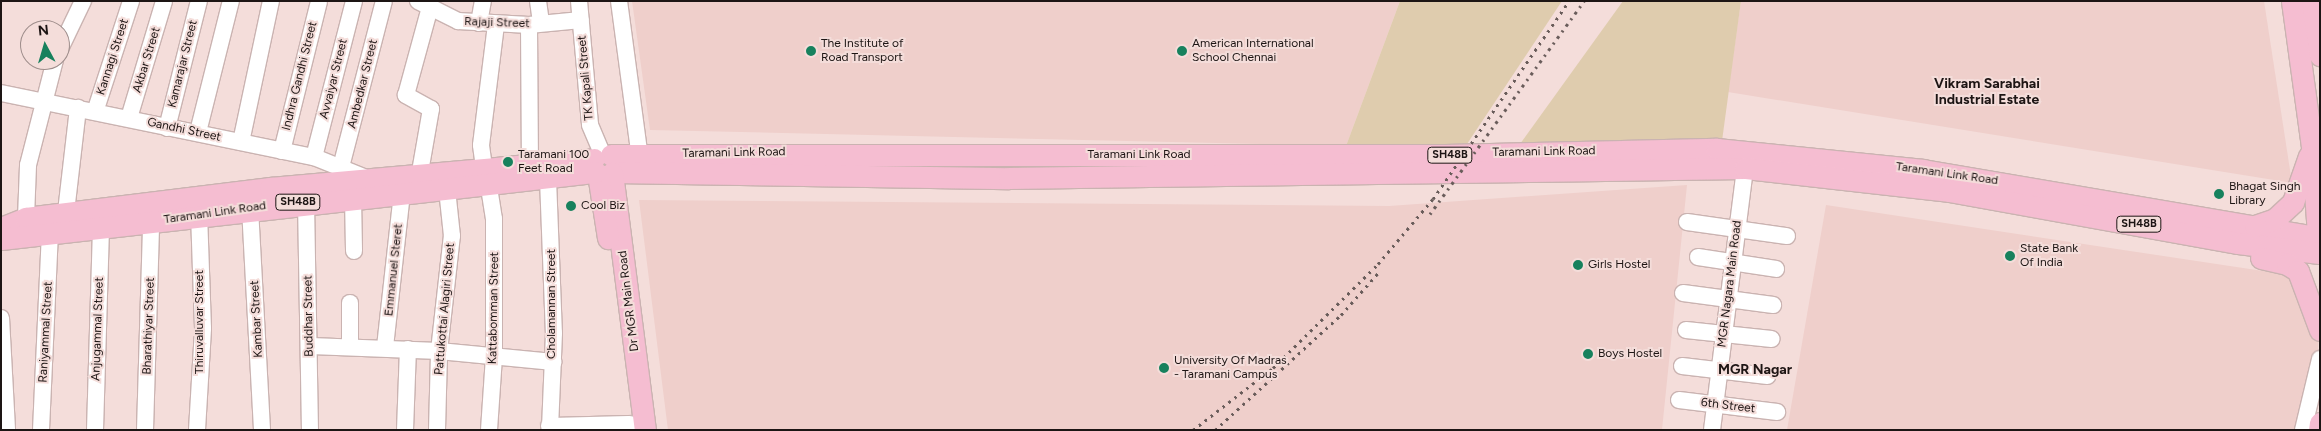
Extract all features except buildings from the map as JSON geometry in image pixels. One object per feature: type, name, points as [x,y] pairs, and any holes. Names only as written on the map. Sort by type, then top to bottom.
[{"type":"main road","points":[[2292,1],[2312,147],[2320,267]]},
{"type":"main road","points":[[2312,1],[2320,55]]},
{"type":"main road","points":[[2255,226],[2275,218],[2293,202],[2312,147]]},
{"type":"main road","name":"Taramani Link Road","points":[[1,239],[50,235],[250,208],[447,189],[530,162],[604,165],[641,162],[1445,155],[1717,149],[1924,170],[2255,226],[2319,242]]},
{"type":"main road","name":"Taramani Link Road","points":[[641,162],[1009,178],[1745,168],[1949,191],[2238,243],[2319,242]]},
{"type":"main road","name":"Taramani Link Road","points":[[1,228],[26,218],[66,212],[420,172],[548,179],[604,165]]},
{"type":"main road","name":"Dr MGR Main Road","points":[[604,165],[635,428]]},
{"type":"main road","name":"SH48B","points":[[2238,243],[2252,256],[2287,264],[2298,271],[2320,330]]},
{"type":"main road","points":[[2319,430],[2320,423]]},
{"type":"street","points":[[70,28],[83,1]]},
{"type":"street","name":"Kannagi Street","points":[[95,112],[131,1]]},
{"type":"street","name":"Akbar Street","points":[[129,118],[164,1]]},
{"type":"street","name":"Kamarajar Street","points":[[166,128],[199,1]]},
{"type":"street","points":[[198,132],[231,1]]},
{"type":"street","points":[[241,142],[271,1]]},
{"type":"street","name":"Indhra Gandhi Street","points":[[282,151],[318,1]]},
{"type":"street","name":"Avvaiyar Street","points":[[314,158],[354,1]]},
{"type":"street","name":"Ambedkar Street","points":[[341,167],[384,1]]},
{"type":"street","name":"Kattabomman Street","points":[[483,1],[487,24],[481,145],[494,219],[494,357],[488,430]]},
{"type":"street","points":[[530,162],[535,24],[538,1]]},
{"type":"street","name":"TK Kapali Street","points":[[579,1],[590,125],[604,165]]},
{"type":"street","points":[[619,1],[641,162]]},
{"type":"street","points":[[420,172],[431,109],[406,95],[425,4]]},
{"type":"street","name":"Rajaji Street","points":[[425,4],[458,21],[487,24],[535,24],[581,20]]},
{"type":"street","points":[[26,218],[28,165],[52,70]]},
{"type":"street","name":"Gandhi Street","points":[[1,93],[129,118],[166,128],[198,132],[314,158],[341,167],[364,178]]},
{"type":"street","points":[[66,212],[68,163],[78,108]]},
{"type":"street","name":"MGR Nagara Main Road","points":[[1712,430],[1745,168]]},
{"type":"street","name":"Cholamannan Street","points":[[548,179],[553,255],[553,362],[549,428]]},
{"type":"street","name":"Pattukottai Alagiri Street","points":[[437,430],[439,350],[452,236],[447,189]]},
{"type":"street","name":"Emmanuel Steret","points":[[385,347],[402,193]]},
{"type":"street","points":[[353,198],[354,251]]},
{"type":"street","name":"Buddhar Street","points":[[306,202],[311,346],[310,430]]},
{"type":"street","name":"Kambar Street","points":[[250,208],[262,430]]},
{"type":"street","name":"Thiruvalluvar Street","points":[[197,430],[203,328],[199,214]]},
{"type":"street","name":"Bharathiyar Street","points":[[145,430],[151,222]]},
{"type":"street","points":[[1687,222],[1787,236]]},
{"type":"street","name":"Anjugammal Street","points":[[94,430],[101,228]]},
{"type":"street","name":"Raniyammal Street","points":[[41,430],[50,235]]},
{"type":"street","points":[[1698,257],[1776,269]]},
{"type":"street","points":[[1683,293],[1772,306]]},
{"type":"street","points":[[350,303],[350,347]]},
{"type":"street","points":[[1,318],[7,430]]},
{"type":"street","points":[[1686,330],[1772,340]]},
{"type":"street","points":[[311,346],[439,350],[553,362]]},
{"type":"street","points":[[405,430],[408,349]]},
{"type":"street","points":[[2303,430],[2320,358]]},
{"type":"street","points":[[1682,366],[1767,376]]},
{"type":"street","name":"6th Street","points":[[1679,400],[1777,412]]},
{"type":"street","points":[[549,428],[635,428]]},
{"type":"shaded area","points":[[632,1],[1400,1],[1346,146],[650,130]]},
{"type":"shaded area","points":[[1400,1],[1562,1],[1467,144],[1346,146]]},
{"type":"shaded area","points":[[1623,1],[1741,1],[1722,141],[1520,144]]},
{"type":"shaded area","points":[[1741,1],[2264,1],[2292,183],[1728,92]]},
{"type":"shaded area","name":"University Of Madras - Taramani Campus","points":[[1687,185],[1662,430],[668,430],[639,200],[1389,206]]},
{"type":"shaded area","points":[[1826,205],[2289,275],[2320,307],[2314,430],[1787,430]]},
{"type":"railway","points":[[1193,430],[1273,368],[1378,264],[1433,199],[1569,1]]},
{"type":"railway","points":[[1430,214],[1584,1]]},
{"type":"railway","points":[[1215,430],[1341,315],[1379,272]]},
{"type":"place","name":"The Institute of Road Transport","points":[[811,51]]},
{"type":"place","name":"American International School Chennai","points":[[1182,51]]},
{"type":"place","name":"Taramani 100 Feet Road","points":[[508,162]]},
{"type":"place","name":"Bhagat Singh Library","points":[[2219,194]]},
{"type":"place","name":"Cool Biz","points":[[571,206]]},
{"type":"place","name":"State Bank Of India","points":[[2010,256]]},
{"type":"place","name":"Girls Hostel","points":[[1578,265]]},
{"type":"place","name":"Boys Hostel","points":[[1588,354]]},
{"type":"place","name":"University Of Madras - Taramani Campus","points":[[1164,368]]},
{"type":"district","name":"Vikram Sarabhai Industrial Estate","points":[[1987,92]]},
{"type":"district","name":"MGR Nagar","points":[[1755,370]]}]
